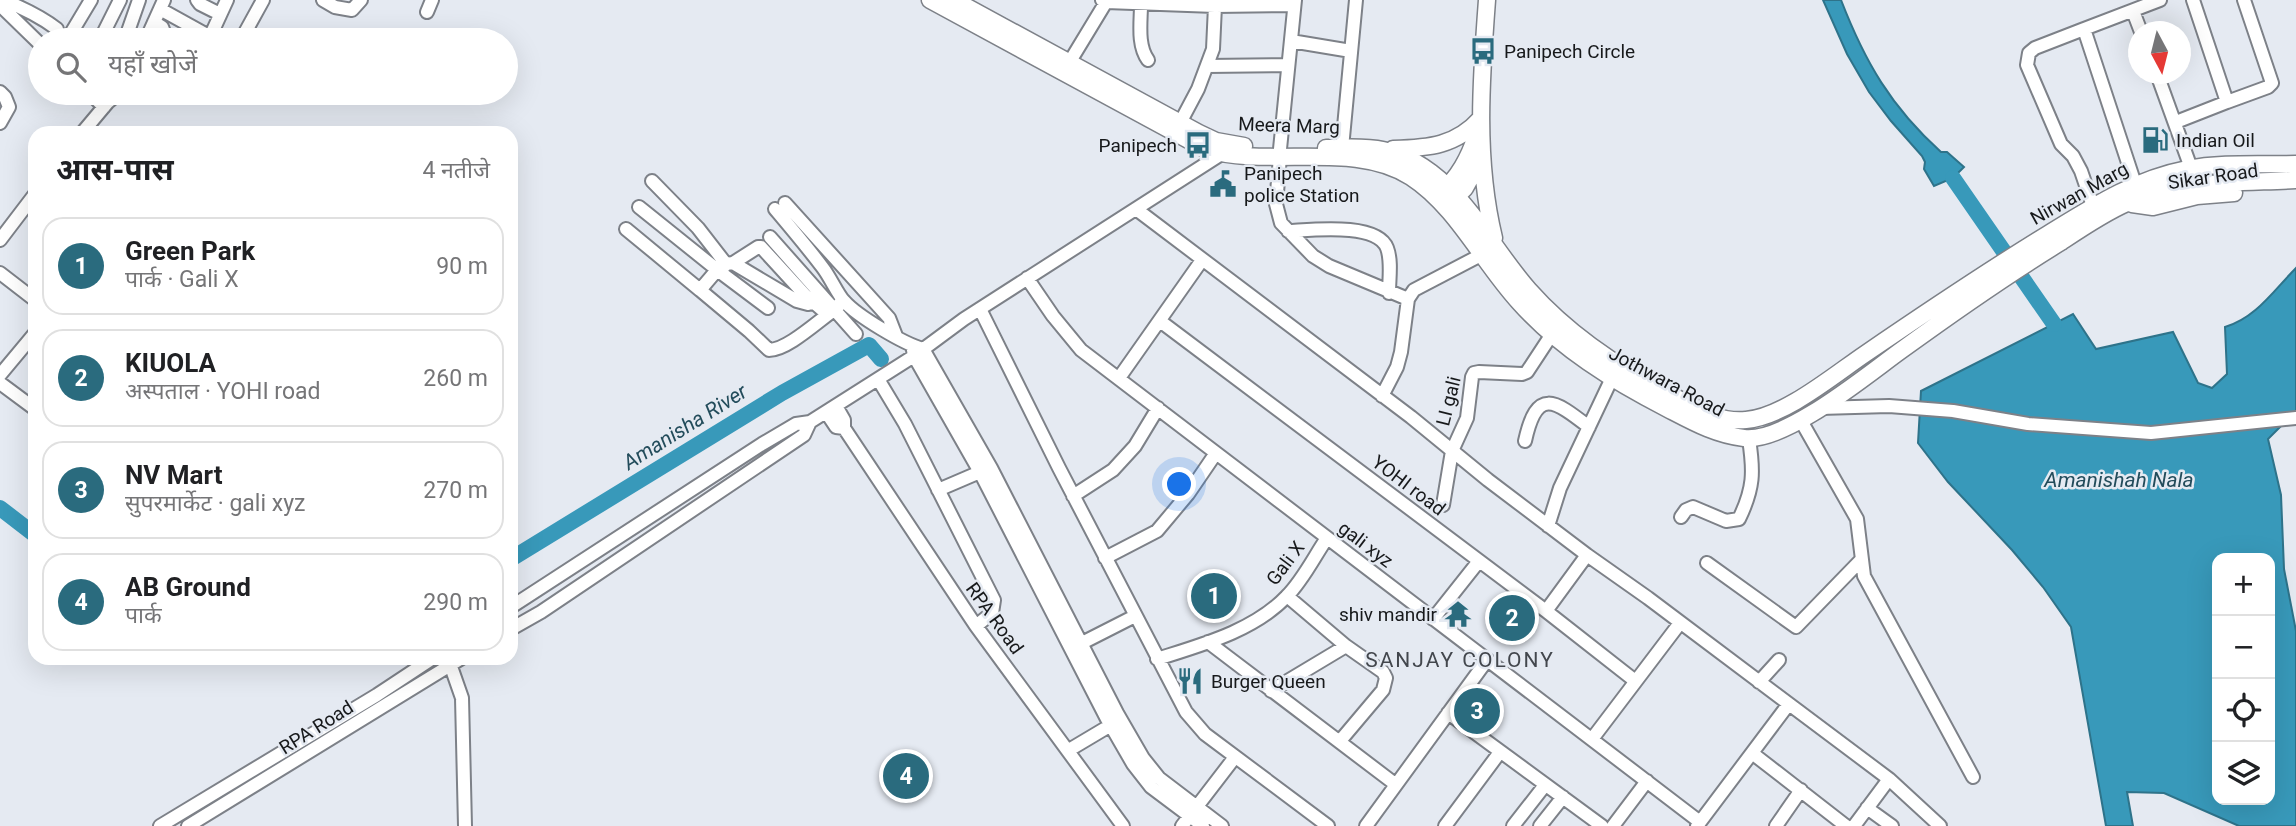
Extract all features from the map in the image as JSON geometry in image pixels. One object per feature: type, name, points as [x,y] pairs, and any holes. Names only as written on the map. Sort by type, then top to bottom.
[{"type":"main road","name":"Meera Marg","points":[[930,0],[1205,149],[1221,154],[1342,148],[1377,149],[1407,157],[1495,244]]},
{"type":"main road","name":"Meera Marg","points":[[954,0],[972,4],[1069,63],[1216,141],[1280,153],[1377,163],[1409,176],[1446,197]]},
{"type":"main road","points":[[1487,0],[1480,121],[1486,204],[1495,244]]},
{"type":"main road","points":[[1377,149],[1402,149],[1445,143],[1459,138],[1480,121]]},
{"type":"main road","points":[[1446,197],[1466,161],[1480,121]]},
{"type":"main road","points":[[1446,197],[1474,175],[1482,157]]},
{"type":"main road","name":"Nirwan Marg","points":[[1977,280],[2031,253],[2094,206],[2135,184],[2191,168],[2296,164]]},
{"type":"main road","points":[[1749,439],[1767,435],[1820,408],[1992,288],[2031,253],[2126,204],[2156,194],[2212,183],[2296,180]]},
{"type":"main road","name":"Sikar Road","points":[[2126,204],[2153,207],[2197,196],[2296,189]]},
{"type":"main road","name":"Jothwara Road","points":[[1446,197],[1481,255],[1518,301],[1552,334],[1612,379],[1706,429],[1749,439]]},
{"type":"main road","name":"Jothwara Road","points":[[1495,244],[1527,288],[1579,337],[1657,388],[1712,416],[1747,421],[1768,415],[1815,389],[1977,280]]},
{"type":"street","points":[[28,32],[0,4],[2,0],[37,14],[56,28]]},
{"type":"street","points":[[75,28],[90,0]]},
{"type":"street","points":[[106,28],[120,0]]},
{"type":"street","points":[[197,0],[220,14]]},
{"type":"street","points":[[216,28],[228,0]]},
{"type":"street","points":[[248,28],[263,0]]},
{"type":"street","points":[[323,0],[344,10],[352,10],[361,0]]},
{"type":"street","points":[[1342,148],[1356,0]]},
{"type":"street","points":[[2094,206],[2081,171],[2073,156],[2061,144],[2027,65],[2029,53],[2035,48],[2160,0]]},
{"type":"street","points":[[2193,0],[2227,102]]},
{"type":"street","points":[[2176,122],[2268,87],[2272,83],[2244,0]]},
{"type":"street","points":[[1069,63],[1104,1],[1215,6],[1294,3],[1276,204],[1281,223],[1313,256],[1329,266],[1408,299]]},
{"type":"street","points":[[128,28],[134,2]]},
{"type":"street","points":[[151,28],[162,4],[198,28]]},
{"type":"street","points":[[1141,4],[1141,42],[1148,60]]},
{"type":"street","points":[[1180,123],[1207,66],[1215,39],[1215,6]]},
{"type":"street","points":[[2133,11],[2137,21]]},
{"type":"street","points":[[154,22],[162,28]]},
{"type":"street","points":[[2084,29],[2135,184]]},
{"type":"street","points":[[1291,41],[1351,51]]},
{"type":"street","points":[[1207,66],[1288,65]]},
{"type":"street","points":[[2161,84],[2191,168]]},
{"type":"street","points":[[0,92],[9,107],[0,123]]},
{"type":"street","points":[[87,126],[104,105]]},
{"type":"street","points":[[518,602],[762,444],[796,424],[810,422],[831,409],[1027,278],[1236,146]]},
{"type":"street","points":[[652,181],[698,228],[724,267],[797,301],[808,304],[815,302]]},
{"type":"street","points":[[0,240],[28,203]]},
{"type":"street","points":[[639,206],[724,267],[768,308]]},
{"type":"street","points":[[835,308],[836,285],[780,206],[889,318],[896,336]]},
{"type":"street","points":[[1136,209],[1548,526],[1889,779],[1940,826]]},
{"type":"street","points":[[626,229],[769,350],[787,344],[835,308]]},
{"type":"street","points":[[1288,231],[1319,229],[1364,232],[1378,238],[1387,247],[1389,293]]},
{"type":"street","points":[[770,237],[856,334]]},
{"type":"street","points":[[700,290],[724,267],[761,247],[815,302],[861,315],[916,351],[985,470],[1138,761]]},
{"type":"street","points":[[1382,396],[1397,368],[1408,299],[1419,285],[1481,255]]},
{"type":"street","points":[[1119,379],[1202,260]]},
{"type":"street","points":[[0,273],[28,295]]},
{"type":"street","name":"gali xyz","points":[[1027,278],[1081,350],[1647,781],[1698,824]]},
{"type":"street","points":[[980,309],[1157,659],[1194,722],[1235,757],[1328,826]]},
{"type":"street","name":"YOHI road","points":[[1160,321],[1546,611],[1634,681]]},
{"type":"street","name":"LI gali","points":[[1452,451],[1467,418],[1474,373],[1527,372],[1552,334]]},
{"type":"street","points":[[0,375],[28,341]]},
{"type":"street","points":[[878,379],[905,424],[994,600],[992,613],[976,626]]},
{"type":"street","points":[[1548,526],[1560,488],[1612,379]]},
{"type":"street","points":[[0,383],[28,404]]},
{"type":"street","points":[[1525,441],[1530,418],[1537,408],[1545,404],[1562,406],[1589,427]]},
{"type":"street","points":[[1820,408],[1889,405],[1953,411],[2028,424],[2151,433],[2296,418]]},
{"type":"street","points":[[1073,496],[1113,470],[1135,446],[1158,408]]},
{"type":"street","name":"RPA Road","points":[[831,409],[845,420],[844,428],[976,626],[1123,826]]},
{"type":"street","points":[[1800,419],[1857,519],[1864,576],[1973,777]]},
{"type":"street","points":[[518,625],[804,435],[810,422]]},
{"type":"street","points":[[1681,517],[1686,510],[1693,507],[1726,521],[1739,519],[1753,479],[1754,467],[1749,439]]},
{"type":"street","points":[[1443,505],[1452,451]]},
{"type":"street","points":[[1105,558],[1157,531],[1188,494],[1216,453]]},
{"type":"street","points":[[938,490],[985,470]]},
{"type":"street","name":"Gali X","points":[[1157,659],[1208,642],[1258,618],[1287,596],[1327,538]]},
{"type":"street","points":[[1546,611],[1587,555]]},
{"type":"street","points":[[1707,564],[1796,627],[1862,559]]},
{"type":"street","points":[[1433,619],[1479,561]]},
{"type":"street","points":[[1287,596],[1346,646],[1383,672],[1387,678],[1383,690],[1340,741]]},
{"type":"street","points":[[1076,646],[1135,616]]},
{"type":"street","points":[[1592,739],[1680,623]]},
{"type":"street","points":[[1208,642],[1395,784]]},
{"type":"street","points":[[1076,646],[1111,725],[1138,761],[1159,778],[1190,816],[1203,826]]},
{"type":"street","points":[[1271,691],[1346,646]]},
{"type":"street","points":[[1366,826],[1487,660]]},
{"type":"street","points":[[1759,682],[1779,660]]},
{"type":"street","points":[[160,826],[422,665]]},
{"type":"street","name":"RPA Road","points":[[188,826],[326,743],[445,665]]},
{"type":"street","points":[[454,665],[462,698],[464,826]]},
{"type":"street","points":[[1698,824],[1788,705]]},
{"type":"street","points":[[1448,713],[1602,826]]},
{"type":"street","points":[[1069,750],[1111,725]]},
{"type":"street","points":[[1446,826],[1500,752]]},
{"type":"street","points":[[1752,753],[1846,826]]},
{"type":"street","points":[[1190,816],[1235,757]]},
{"type":"street","points":[[1854,826],[1889,779]]},
{"type":"street","points":[[1613,826],[1647,781]]},
{"type":"street","points":[[1513,826],[1545,785]]},
{"type":"street","points":[[1776,826],[1801,790]]},
{"type":"street","points":[[1540,826],[1563,797]]},
{"type":"street","points":[[1867,808],[1892,826]]},
{"type":"street","points":[[1190,816],[1222,826]]},
{"type":"water","points":[[1823,0],[1841,0],[1870,63],[1894,100],[1923,135],[1941,152],[1947,152],[1964,167],[1953,178],[1934,186],[1924,169],[1922,156],[1869,92],[1847,54]]},
{"type":"water","name":"Amanishah Nala","points":[[2296,268],[2296,411],[2268,439],[2281,495],[2284,569],[2296,631],[2296,826],[2239,826],[2164,793],[2127,792],[2133,826],[2106,826],[2071,627],[2043,587],[1948,482],[1918,443],[1921,391],[2073,314],[2096,349],[2173,332],[2198,383],[2212,388],[2227,374],[2225,327],[2246,317]]},
{"type":"waterway","points":[[1953,178],[2054,324]]},
{"type":"waterway","name":"Amanisha River","points":[[518,555],[782,393],[869,345],[881,359]]},
{"type":"waterway","name":"Amanisha River","points":[[0,508],[28,530]]},
{"type":"place","name":"Panipech Circle","points":[[1483,51]]},
{"type":"place","name":"Indian Oil","points":[[2155,140]]},
{"type":"place","name":"Panipech","points":[[1198,145]]},
{"type":"place","name":"Panipech police Station","points":[[1223,184]]},
{"type":"place","name":"Green Park","points":[[1214,596]]},
{"type":"place","name":"shiv mandir","points":[[1458,614]]},
{"type":"place","name":"KIUOLA","points":[[1512,618]]},
{"type":"place","name":"Burger Queen","points":[[1190,681]]},
{"type":"place","name":"NV Mart","points":[[1477,711]]},
{"type":"place","name":"AB Ground","points":[[906,776]]},
{"type":"district","name":"SANJAY COLONY","points":[[1460,660]]}]
